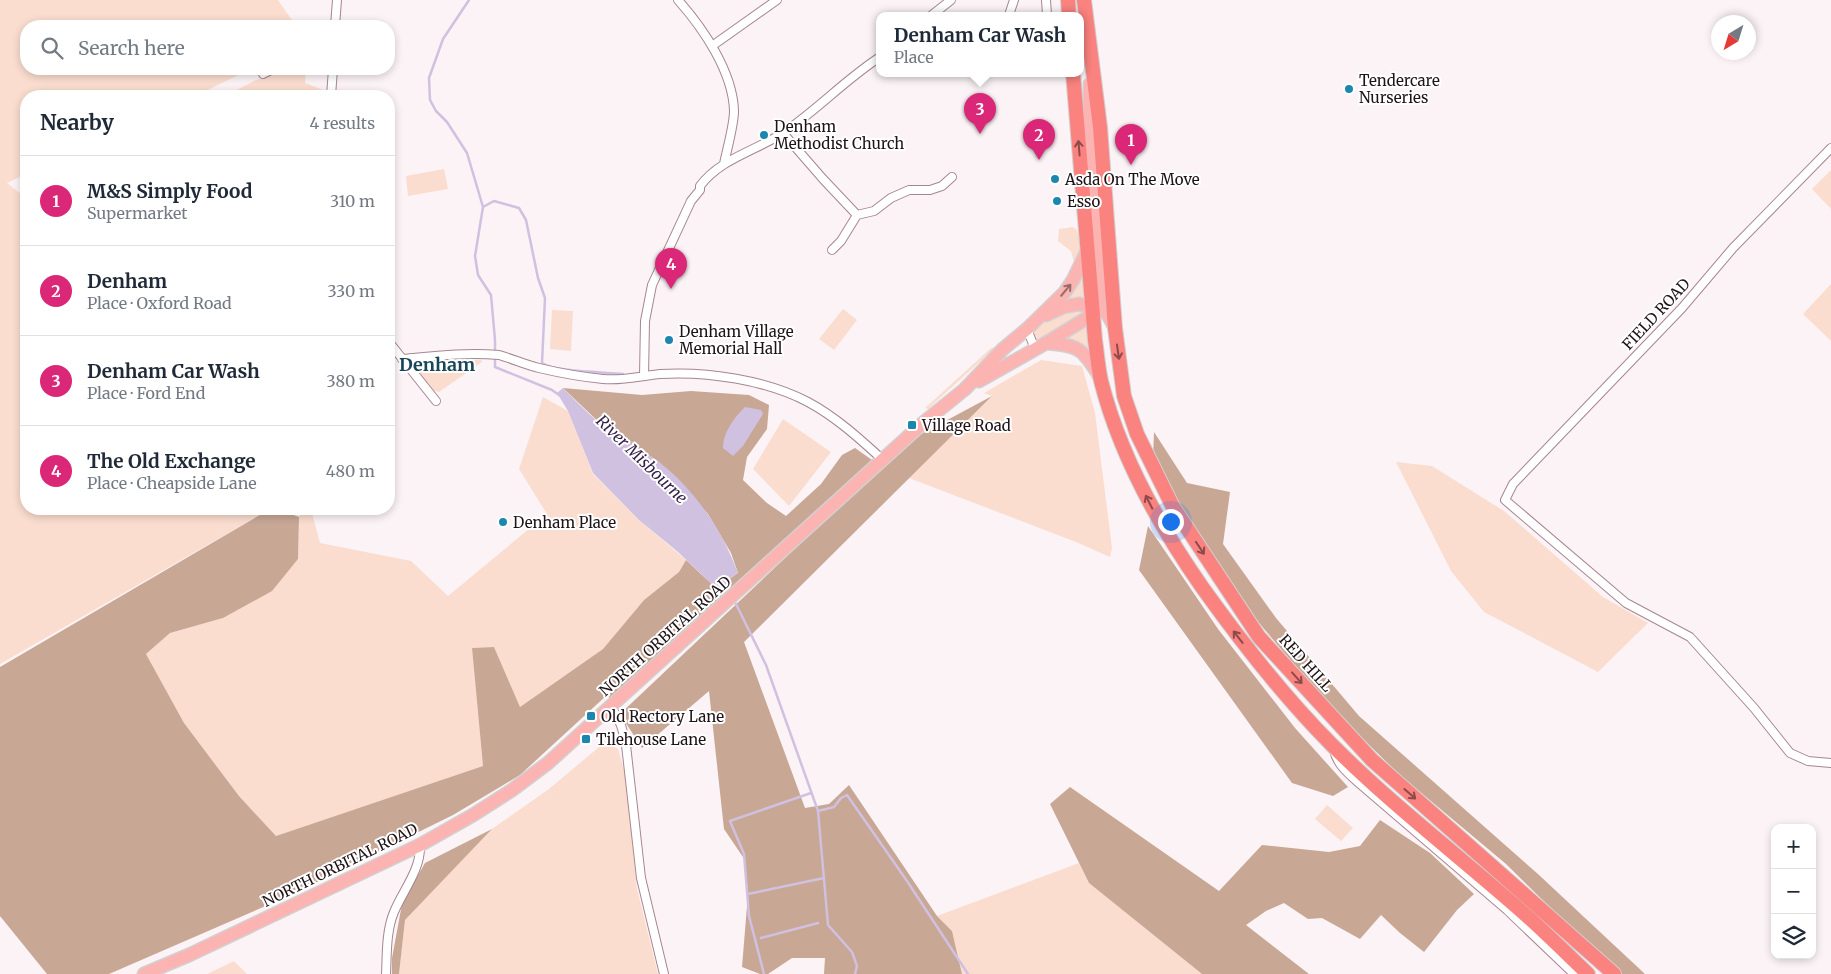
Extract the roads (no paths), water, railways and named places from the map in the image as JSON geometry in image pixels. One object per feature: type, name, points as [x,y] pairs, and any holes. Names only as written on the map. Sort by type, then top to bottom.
[{"type":"highway","name":"RED HILL","points":[[1084,0],[1100,127],[1111,286],[1124,396],[1137,434],[1173,508],[1259,637],[1372,760],[1614,974]]},
{"type":"highway","points":[[1074,77],[1095,340],[1101,379],[1130,465],[1156,515],[1186,564],[1238,637],[1278,686],[1333,745],[1384,793],[1529,918],[1588,974]]},
{"type":"main road","points":[[1090,46],[1089,128],[1103,296],[1093,308]]},
{"type":"main road","name":"NORTH ORBITAL ROAD","points":[[144,974],[189,955],[420,845],[512,790],[548,763],[965,388],[1003,349],[1065,292],[1073,270],[1088,249]]},
{"type":"main road","points":[[1030,326],[1054,310],[1074,304],[1103,310],[1115,328]]},
{"type":"main road","name":"NORTH ORBITAL ROAD","points":[[965,388],[1087,318],[1093,308]]},
{"type":"main road","points":[[1040,346],[1071,345],[1090,361],[1101,379]]},
{"type":"street","points":[[335,20],[337,0]]},
{"type":"street","points":[[678,0],[694,17],[712,46],[727,77],[734,111],[724,164]]},
{"type":"street","points":[[712,46],[777,0]]},
{"type":"street","points":[[936,12],[951,0]]},
{"type":"street","points":[[1010,12],[1014,0]]},
{"type":"street","points":[[644,376],[645,321],[652,285],[691,201],[700,190],[704,180],[724,164],[783,133],[876,60]]},
{"type":"street","points":[[332,75],[332,90]]},
{"type":"street","points":[[783,133],[857,215]]},
{"type":"street","name":"FIELD ROAD","points":[[1831,148],[1733,248],[1682,308],[1513,484],[1505,500],[1626,603],[1690,636],[1754,708],[1790,753],[1808,761],[1831,763]]},
{"type":"street","points":[[832,250],[841,241],[857,215],[874,211],[891,198],[909,190],[930,190],[942,186],[952,177]]},
{"type":"street","points":[[1030,326],[1040,346]]},
{"type":"street","points":[[1003,349],[1017,358]]},
{"type":"street","points":[[395,350],[436,401]]},
{"type":"street","points":[[402,359],[490,354],[499,355],[538,368],[604,379],[623,379],[661,374],[740,380],[785,392],[808,403],[846,427],[884,460]]},
{"type":"street","points":[[611,707],[622,727],[626,746],[641,878],[664,974]]},
{"type":"street","points":[[1333,745],[1335,757],[1360,784],[1507,910],[1574,974]]},
{"type":"street","points":[[386,974],[388,938],[393,914],[418,863],[420,845]]},
{"type":"water","points":[[563,388],[599,423],[659,462],[685,486],[716,527],[738,573],[716,588],[678,552],[639,520],[593,473],[568,411],[557,393]]},
{"type":"water","points":[[745,407],[761,410],[763,414],[743,446],[733,456],[723,448],[723,442],[733,421]]},
{"type":"waterway","name":"River Misbourne","points":[[469,0],[443,39],[429,78],[430,100],[467,153],[483,207],[475,256],[478,275],[491,295],[495,367],[552,390],[559,395]]},
{"type":"waterway","points":[[483,207],[494,201],[519,208],[526,220],[538,278],[545,298],[542,363],[568,370],[623,374]]},
{"type":"waterway","name":"River Misbourne","points":[[724,580],[730,593]]},
{"type":"waterway","name":"River Misbourne","points":[[734,600],[766,665],[818,811],[828,925],[852,952],[857,966],[855,974]]},
{"type":"waterway","points":[[764,974],[749,916],[744,854],[730,821],[811,793]]},
{"type":"waterway","points":[[818,811],[834,807],[841,798],[847,795],[907,881],[968,974]]},
{"type":"waterway","points":[[748,894],[824,878]]},
{"type":"waterway","points":[[761,938],[818,923]]},
{"type":"place","name":"Tendercare Nurseries","points":[[1349,89]]},
{"type":"place","name":"Denham Car Wash","points":[[980,134]]},
{"type":"place","name":"Denham Methodist Church","points":[[764,135]]},
{"type":"place","name":"Denham","points":[[1039,160]]},
{"type":"place","name":"M&S Simply Food","points":[[1131,165]]},
{"type":"place","name":"Asda On The Move","points":[[1055,179]]},
{"type":"place","name":"Esso","points":[[1057,201]]},
{"type":"place","name":"The Old Exchange","points":[[671,289]]},
{"type":"place","name":"Denham Village Memorial Hall","points":[[669,340]]},
{"type":"place","name":"Village Road","points":[[912,425]]},
{"type":"place","name":"Denham Place","points":[[503,522]]},
{"type":"place","name":"Old Rectory Lane","points":[[591,716]]},
{"type":"place","name":"Tilehouse Lane","points":[[586,739]]},
{"type":"district","name":"Denham","points":[[437,364]]}]
